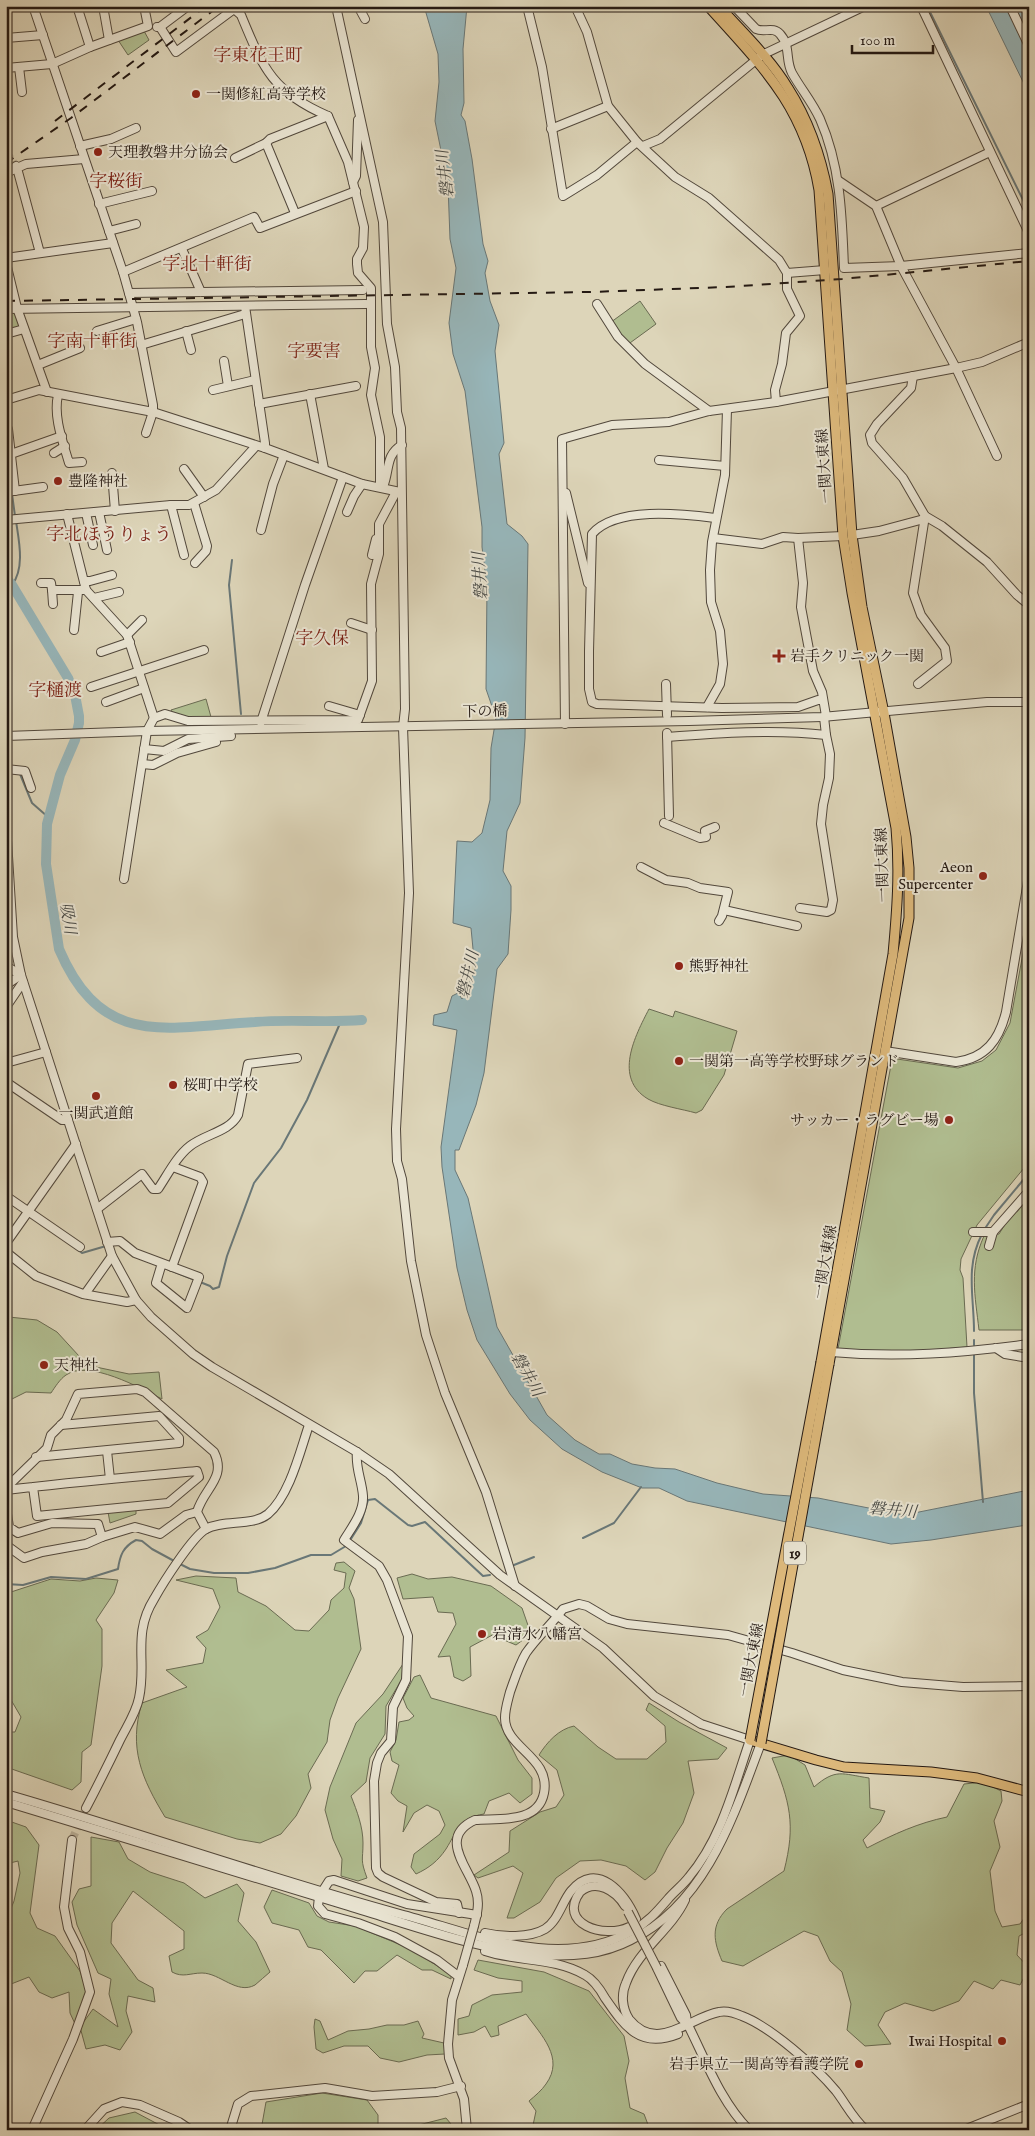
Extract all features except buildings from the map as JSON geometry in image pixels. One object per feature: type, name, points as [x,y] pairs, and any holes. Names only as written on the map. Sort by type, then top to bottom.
[{"type":"main road","name":"一関大東線","points":[[708,6],[787,86],[812,132],[824,172],[828,194],[837,390],[852,593],[896,828],[899,888],[893,954],[761,1743]]},
{"type":"main road","name":"一関大東線","points":[[719,6],[759,58],[785,97],[809,146],[819,190],[837,390]]},
{"type":"main road","name":"一関大東線","points":[[750,1740],[825,1363],[831,1352],[909,918],[909,868],[906,837],[884,712],[847,535]]},
{"type":"main road","points":[[750,1740],[844,1767],[931,1772],[977,1778],[1029,1792]]},
{"type":"street","points":[[33,6],[123,272],[133,307],[153,412],[146,433]]},
{"type":"street","points":[[77,6],[90,47]]},
{"type":"street","points":[[103,6],[109,40]]},
{"type":"street","points":[[144,6],[148,26]]},
{"type":"street","points":[[6,68],[52,64],[90,47],[148,26],[160,27],[188,6]]},
{"type":"street","points":[[336,6],[383,222],[387,324],[395,367],[397,412],[401,428],[402,445],[400,492],[407,726],[409,893],[396,1129],[397,1161],[402,1179],[411,1261],[426,1335],[445,1393],[486,1492],[515,1587]]},
{"type":"street","points":[[358,6],[366,19]]},
{"type":"street","points":[[527,6],[542,66],[563,196],[597,175],[640,144],[660,139],[759,58],[786,43],[865,6]]},
{"type":"street","points":[[575,6],[587,32],[608,106],[640,144],[676,177],[709,198],[778,259],[787,273],[787,289],[800,316],[786,333],[782,364],[775,390],[776,402]]},
{"type":"street","points":[[734,6],[756,30],[760,32],[776,30],[786,43],[789,66],[820,119],[839,181],[842,206],[844,268],[901,266],[1029,253]]},
{"type":"street","points":[[921,6],[1029,233]]},
{"type":"street","points":[[1010,6],[1029,46]]},
{"type":"street","points":[[160,27],[176,52],[234,9],[242,15],[264,65],[276,84],[298,101],[328,116],[348,162],[356,191],[364,237],[363,248],[357,259],[357,264],[358,273],[371,288],[371,347],[375,368],[371,395],[380,437],[381,487]]},
{"type":"street","points":[[6,38],[43,35]]},
{"type":"street","points":[[18,67],[22,92]]},
{"type":"street","points":[[552,129],[608,106]]},
{"type":"street","points":[[353,182],[356,176],[357,124],[359,115]]},
{"type":"street","points":[[235,158],[270,139],[328,116]]},
{"type":"street","points":[[80,146],[111,139],[136,128]]},
{"type":"street","points":[[266,142],[295,213]]},
{"type":"street","points":[[876,206],[990,152]]},
{"type":"street","points":[[6,173],[26,164],[84,159]]},
{"type":"street","points":[[16,167],[40,254]]},
{"type":"street","points":[[839,181],[876,206],[901,266],[956,368],[997,456]]},
{"type":"street","points":[[99,204],[152,191]]},
{"type":"street","points":[[123,272],[182,249],[254,217],[260,228],[356,191]]},
{"type":"street","points":[[109,231],[136,224]]},
{"type":"street","points":[[6,258],[113,243]]},
{"type":"street","points":[[182,249],[201,292]]},
{"type":"street","points":[[6,264],[17,308],[48,392]]},
{"type":"street","points":[[787,273],[825,270]]},
{"type":"street","points":[[129,294],[363,290]]},
{"type":"street","points":[[6,309],[133,307],[245,310],[366,304]]},
{"type":"street","points":[[597,304],[618,337],[645,364],[709,411]]},
{"type":"street","points":[[141,345],[245,310]]},
{"type":"street","points":[[245,310],[265,448]]},
{"type":"street","points":[[97,331],[136,319]]},
{"type":"street","points":[[6,334],[24,329]]},
{"type":"street","points":[[186,331],[191,350]]},
{"type":"street","points":[[562,724],[562,439],[612,426],[669,422],[709,411],[776,402],[956,368],[982,362],[1029,342]]},
{"type":"street","points":[[38,365],[80,348]]},
{"type":"street","points":[[224,361],[228,386]]},
{"type":"street","points":[[913,376],[911,388],[877,424],[870,435],[872,443],[903,478],[924,517],[942,526],[987,562],[1017,595],[1029,605]]},
{"type":"street","points":[[213,390],[255,380]]},
{"type":"street","points":[[259,404],[356,386]]},
{"type":"street","points":[[6,400],[40,390],[153,412],[265,448],[362,484],[400,492]]},
{"type":"street","points":[[310,394],[324,469]]},
{"type":"street","points":[[58,395],[56,406],[69,463],[82,462]]},
{"type":"street","points":[[707,707],[720,684],[723,664],[720,631],[709,592],[713,538],[725,466],[727,409]]},
{"type":"street","points":[[8,429],[11,454],[10,491],[43,487]]},
{"type":"street","points":[[11,454],[62,436]]},
{"type":"street","points":[[381,487],[388,475],[393,450],[402,445]]},
{"type":"street","points":[[54,453],[65,446]]},
{"type":"street","points":[[6,520],[189,505],[216,490],[256,446]]},
{"type":"street","points":[[261,530],[273,484],[284,455]]},
{"type":"street","points":[[659,460],[725,466]]},
{"type":"street","points":[[184,469],[204,497]]},
{"type":"street","points":[[112,473],[115,511]]},
{"type":"street","points":[[261,722],[305,585],[343,477]]},
{"type":"street","points":[[563,483],[573,515],[592,595]]},
{"type":"street","points":[[348,512],[354,496],[362,484]]},
{"type":"street","points":[[124,879],[147,732],[154,718],[165,714],[188,721],[358,720],[372,681],[371,584],[379,554],[379,524],[400,492]]},
{"type":"street","points":[[194,503],[207,546],[206,551],[195,563]]},
{"type":"street","points":[[172,505],[184,555]]},
{"type":"street","points":[[99,512],[107,550]]},
{"type":"street","points":[[86,513],[93,545]]},
{"type":"street","points":[[67,514],[84,581],[74,630]]},
{"type":"street","points":[[716,518],[636,514],[611,521],[596,529],[591,538],[592,595],[589,689],[592,702],[597,704],[707,707],[798,707],[823,700]]},
{"type":"street","points":[[713,538],[762,544],[783,537],[847,535],[880,531],[924,517]]},
{"type":"street","points":[[918,684],[947,661],[944,648],[921,615],[913,594],[924,517]]},
{"type":"street","points":[[372,554],[376,536],[379,535]]},
{"type":"street","points":[[798,538],[803,583],[801,607],[813,670],[823,700],[826,735],[830,754],[829,778],[821,824],[832,890],[832,906],[827,912],[800,908]]},
{"type":"street","points":[[84,581],[112,575]]},
{"type":"street","points":[[41,583],[51,583],[53,604]]},
{"type":"street","points":[[52,590],[82,591],[94,598],[129,638],[154,718]]},
{"type":"street","points":[[94,598],[119,592]]},
{"type":"street","points":[[101,652],[129,638],[142,620]]},
{"type":"street","points":[[352,623],[372,630]]},
{"type":"street","points":[[91,687],[204,650]]},
{"type":"street","points":[[666,684],[667,715]]},
{"type":"street","points":[[106,702],[144,688]]},
{"type":"street","name":"下の橋","points":[[6,736],[562,724],[825,716],[987,702],[1029,702]]},
{"type":"street","points":[[329,706],[360,715]]},
{"type":"street","points":[[715,827],[705,831],[706,837],[700,838],[667,819],[667,735],[780,732],[826,735]]},
{"type":"street","points":[[144,749],[164,751],[188,738],[231,736]]},
{"type":"street","points":[[142,764],[153,765],[177,753],[216,742]]},
{"type":"street","points":[[6,769],[24,771],[30,788]]},
{"type":"street","points":[[6,824],[9,919],[22,979],[107,1242],[112,1256],[136,1300],[162,1328],[193,1354],[357,1452],[389,1474],[500,1575],[603,1648],[654,1696],[701,1724],[750,1740],[732,1795],[712,1839],[689,1877],[668,1899],[647,1917],[629,1927],[615,1932],[599,1932],[583,1925],[577,1916],[576,1902],[578,1894],[584,1889],[598,1886],[612,1893],[628,1912],[659,1967]]},
{"type":"street","points":[[641,867],[666,880],[728,892],[724,910],[719,921]]},
{"type":"street","points":[[885,1051],[956,1062],[966,1061],[982,1054],[993,1044],[1000,1032],[1006,1012],[1028,879]]},
{"type":"street","points":[[724,910],[797,926]]},
{"type":"street","points":[[6,966],[22,979]]},
{"type":"street","points":[[6,985],[22,979]]},
{"type":"street","points":[[6,1007],[22,979]]},
{"type":"street","points":[[6,1063],[46,1052]]},
{"type":"street","points":[[96,1208],[142,1174],[153,1189],[158,1189],[183,1152],[192,1144],[234,1122],[238,1115],[248,1064],[297,1058]]},
{"type":"street","points":[[6,1082],[62,1120],[68,1120]]},
{"type":"street","points":[[6,1243],[76,1144]]},
{"type":"street","points":[[172,1267],[203,1182],[200,1177],[173,1167]]},
{"type":"street","points":[[989,1246],[993,1232],[1029,1191]]},
{"type":"street","points":[[6,1196],[80,1247]]},
{"type":"street","points":[[973,1232],[993,1232]]},
{"type":"street","points":[[107,1242],[117,1240],[135,1253],[162,1263],[199,1277],[187,1308],[156,1283],[162,1263]]},
{"type":"street","points":[[6,1252],[36,1276],[85,1294],[127,1302],[136,1300]]},
{"type":"street","points":[[85,1294],[112,1256]]},
{"type":"street","points":[[831,1352],[917,1356],[1029,1344]]},
{"type":"street","points":[[996,1348],[1005,1354],[1029,1358]]},
{"type":"street","points":[[6,1489],[47,1448],[51,1435],[66,1420],[78,1394],[132,1388],[141,1390],[214,1452],[218,1462],[218,1472],[214,1481],[203,1495],[197,1512],[206,1529]]},
{"type":"street","points":[[36,1457],[179,1443],[179,1438],[160,1416],[61,1425]]},
{"type":"street","points":[[86,1808],[136,1710],[141,1684],[141,1629],[144,1617],[154,1598],[194,1540],[206,1529],[223,1524],[257,1519],[273,1509],[290,1478],[309,1425]]},
{"type":"street","points":[[107,1451],[110,1479]]},
{"type":"street","points":[[357,1452],[356,1460],[363,1497],[362,1507],[344,1540],[379,1566],[387,1580],[408,1636],[406,1680],[393,1707],[391,1742],[381,1754],[377,1763],[374,1781],[376,1868],[383,1877],[423,1897],[436,1902],[457,1904],[459,1913]]},
{"type":"street","points":[[6,1489],[196,1471],[199,1477],[168,1502],[37,1516],[33,1487]]},
{"type":"street","points":[[6,1507],[9,1527],[18,1533],[52,1523],[98,1524],[102,1537]]},
{"type":"street","points":[[6,1545],[24,1558],[42,1552],[86,1544],[135,1527],[160,1534],[186,1515],[197,1512]]},
{"type":"street","points":[[467,2130],[464,2099],[461,2086],[449,2058],[448,2044],[452,2000],[477,1915],[479,1901],[476,1891],[460,1862],[458,1842],[462,1830],[469,1823],[475,1820],[521,1818],[540,1802],[543,1796],[544,1778],[541,1770],[508,1729],[505,1719],[507,1702],[516,1674],[526,1653],[563,1609],[579,1604],[588,1606],[609,1620],[627,1624],[728,1635],[792,1653],[842,1670],[914,1684],[1029,1686]]},
{"type":"street","points":[[422,1928],[492,1948],[538,1955],[577,1956],[592,1954],[633,1939],[658,1923],[689,1891],[705,1871],[726,1830],[761,1743]]},
{"type":"street","points":[[6,1794],[159,1840],[504,1956],[559,1965],[586,1975],[593,1980],[623,2024],[637,2035],[647,2039],[666,2039],[684,2032],[688,2024]]},
{"type":"street","points":[[6,1802],[320,1895],[494,1935],[534,1934],[547,1928],[577,1884],[594,1879],[604,1881],[617,1889],[627,1900],[681,2018],[688,2024],[723,2095],[749,2130]]},
{"type":"street","points":[[34,2129],[73,2039],[90,1992],[80,1952],[68,1928],[64,1907],[72,1840]]},
{"type":"street","points":[[458,1976],[437,1960],[395,1937],[358,1923],[325,1914],[318,1906],[320,1895],[329,1881],[334,1880],[407,1904],[477,1915]]},
{"type":"street","points":[[689,1891],[679,1912],[653,1942],[626,1981],[623,1997],[626,2013],[633,2023],[640,2028],[660,2033],[670,2032],[720,2011],[731,2012],[756,2023],[811,2064],[866,2130]]},
{"type":"street","points":[[429,1921],[466,1933],[521,1946],[588,1947],[632,1931],[656,1915],[668,1899]]},
{"type":"street","points":[[230,2130],[238,2104],[251,2096],[325,2088],[372,2096],[437,2092],[461,2086]]},
{"type":"street","points":[[85,2130],[104,2109],[122,2102],[140,2105],[179,2122],[191,2130]]},
{"type":"street","points":[[964,2130],[1029,2104]]},
{"type":"green space","points":[[144,31],[149,40],[128,55],[118,40]]},
{"type":"green space","points":[[640,301],[656,324],[623,348],[607,325]]},
{"type":"green space","points":[[6,310],[14,310],[21,328],[6,333]]},
{"type":"green space","points":[[206,699],[211,717],[186,719],[172,713],[171,710]]},
{"type":"green space","points":[[1029,921],[1029,1162],[977,1225],[961,1259],[960,1270],[963,1278],[967,1347],[905,1352],[838,1349],[891,1065],[897,1059],[958,1068],[982,1061],[996,1050],[1010,1023]]},
{"type":"green space","name":"一関第一高等学校野球グランド","points":[[649,1009],[673,1017],[675,1011],[737,1031],[724,1075],[702,1110],[696,1113],[648,1099],[637,1090],[631,1080],[629,1068],[633,1044]]},
{"type":"green space","points":[[1029,1195],[1029,1330],[979,1330],[974,1282],[979,1248],[984,1236],[999,1234],[1011,1215]]},
{"type":"green space","points":[[6,1314],[9,1317],[37,1320],[57,1332],[79,1356],[77,1363],[129,1374],[159,1372],[162,1399],[128,1382],[88,1370],[76,1371],[66,1375],[51,1393],[26,1392],[6,1402]]},
{"type":"green space","points":[[136,1508],[136,1514],[110,1523],[108,1512]]},
{"type":"green space","points":[[344,1562],[355,1571],[349,1588],[354,1599],[361,1649],[338,1698],[330,1720],[327,1742],[308,1774],[311,1788],[296,1816],[281,1834],[260,1843],[237,1839],[165,1817],[144,1776],[137,1749],[136,1734],[142,1703],[187,1687],[166,1670],[203,1663],[206,1648],[196,1637],[208,1630],[220,1607],[213,1589],[176,1580],[196,1576],[236,1578],[238,1592],[266,1606],[295,1630],[309,1631],[329,1610],[331,1600],[344,1588],[346,1573],[334,1570],[336,1563]]},
{"type":"green space","points":[[412,1574],[428,1579],[452,1577],[491,1586],[522,1608],[531,1634],[516,1645],[504,1640],[498,1632],[470,1647],[471,1676],[463,1681],[454,1677],[450,1656],[438,1657],[456,1624],[453,1613],[438,1612],[433,1597],[403,1599],[397,1578]]},
{"type":"green space","points":[[96,1578],[118,1580],[114,1593],[96,1620],[102,1629],[102,1666],[91,1745],[82,1752],[81,1782],[72,1790],[6,1767],[6,1732],[15,1732],[21,1717],[7,1693],[6,1590],[11,1592],[51,1579],[80,1581]]},
{"type":"green space","points":[[403,1664],[402,1679],[386,1706],[385,1734],[370,1758],[366,1782],[351,1796],[362,1831],[363,1863],[367,1878],[358,1881],[341,1876],[342,1859],[333,1839],[325,1810],[330,1787],[356,1723],[383,1694]]},
{"type":"green space","points":[[420,1675],[431,1698],[496,1716],[518,1760],[532,1778],[532,1794],[520,1803],[509,1793],[489,1801],[484,1814],[469,1818],[464,1822],[456,1831],[440,1857],[429,1867],[416,1874],[411,1867],[414,1854],[440,1834],[445,1825],[439,1811],[427,1805],[414,1813],[403,1832],[407,1806],[398,1801],[391,1793],[399,1765],[392,1761],[390,1752],[396,1740],[399,1722],[409,1720],[414,1716],[407,1708],[403,1698],[414,1677]]},
{"type":"green space","points":[[649,1703],[727,1748],[718,1759],[688,1761],[694,1793],[683,1823],[655,1872],[645,1880],[626,1866],[601,1860],[580,1861],[556,1878],[540,1902],[514,1918],[507,1918],[523,1873],[513,1866],[478,1878],[474,1875],[509,1852],[510,1831],[540,1812],[556,1807],[564,1795],[557,1770],[539,1755],[542,1750],[558,1733],[574,1726],[598,1747],[616,1759],[647,1759],[666,1742],[665,1726],[646,1710]]},
{"type":"green space","points":[[789,1755],[805,1765],[814,1787],[828,1777],[840,1774],[869,1778],[870,1808],[885,1811],[880,1822],[863,1840],[867,1848],[926,1822],[947,1817],[964,1784],[983,1782],[1001,1791],[1002,1801],[994,1821],[1000,1847],[990,1871],[995,1911],[1002,1927],[1020,1924],[1029,1911],[1029,1931],[1019,1936],[1017,1955],[1029,1968],[1020,1985],[1001,1980],[993,1989],[974,1981],[959,2001],[933,2011],[905,2003],[885,2012],[878,2025],[891,2044],[865,2046],[847,2030],[851,2004],[842,1972],[830,1961],[818,1936],[804,1931],[743,1966],[722,1961],[715,1934],[722,1915],[727,1909],[784,1871],[790,1840],[789,1813],[783,1788],[772,1758]]},
{"type":"green space","points":[[6,1820],[26,1827],[39,1845],[30,1913],[37,1928],[55,1936],[80,1971],[88,1996],[76,2026],[70,2013],[69,1992],[52,1998],[39,1992],[29,1977],[6,1986],[6,1921],[14,1901],[20,1873],[18,1861],[6,1864]]},
{"type":"green space","points":[[91,1837],[119,1842],[128,1859],[150,1872],[184,1883],[205,1898],[237,1884],[244,1893],[238,1921],[256,1942],[270,1972],[255,1985],[242,1987],[235,1986],[209,1974],[183,1975],[172,1972],[169,1956],[184,1949],[184,1931],[133,1891],[112,1923],[111,1943],[138,1980],[153,1988],[155,2002],[128,1996],[126,2011],[132,2032],[120,2050],[105,2045],[86,2049],[80,2027],[93,2009],[118,2027],[109,1994],[111,1979],[98,1973],[77,1925],[72,1902],[79,1889],[91,1886]]},
{"type":"green space","points":[[272,1890],[309,1903],[317,1916],[329,1922],[355,1926],[413,1950],[451,1975],[451,1979],[432,1970],[422,1970],[397,1955],[377,1971],[365,1971],[354,1983],[321,1950],[308,1947],[299,1930],[272,1923],[264,1907]]},
{"type":"green space","points":[[478,1960],[544,1972],[589,1991],[624,2036],[629,2061],[625,2078],[630,2108],[644,2114],[650,2130],[532,2130],[536,2111],[529,2101],[546,2084],[553,2065],[549,2047],[526,2014],[498,2026],[499,2035],[491,2037],[485,2026],[474,2032],[458,2035],[458,2019],[469,2016],[472,2005],[492,1995],[522,1992],[522,1981],[498,1978],[474,1970]]},
{"type":"green space","points":[[315,2019],[320,2021],[328,2040],[348,2031],[387,2025],[404,2025],[418,2021],[424,2034],[422,2038],[444,2043],[445,2054],[427,2055],[399,2062],[380,2058],[368,2046],[344,2046],[323,2053],[316,2049]]},
{"type":"green space","points":[[322,2093],[367,2100],[378,2115],[378,2130],[261,2130],[266,2102]]},
{"type":"green space","points":[[135,2112],[169,2130],[96,2130],[109,2118]]},
{"type":"green space","points":[[446,2118],[456,2130],[402,2130],[407,2128]]},
{"type":"water","points":[[424,6],[467,6],[463,49],[464,103],[461,115],[465,121],[483,244],[488,261],[485,273],[490,301],[499,325],[495,351],[504,443],[499,454],[507,524],[522,536],[528,544],[525,738],[520,803],[507,831],[503,871],[511,886],[508,954],[497,969],[484,1073],[476,1105],[459,1150],[455,1150],[455,1170],[468,1198],[497,1327],[547,1415],[575,1440],[599,1454],[610,1454],[632,1464],[675,1469],[717,1483],[763,1494],[818,1498],[904,1515],[1029,1490],[1027,1525],[931,1540],[891,1544],[687,1501],[659,1488],[642,1488],[602,1472],[562,1449],[530,1420],[510,1394],[477,1340],[467,1310],[457,1268],[442,1167],[441,1147],[457,1030],[433,1025],[434,1015],[447,1012],[452,996],[458,993],[462,999],[475,970],[471,928],[453,923],[457,841],[472,842],[482,833],[490,800],[491,748],[496,718],[486,689],[487,586],[482,547],[482,527],[465,391],[453,354],[449,323],[456,268],[450,239],[448,185],[435,121],[439,82],[438,54]]},
{"type":"water","points":[[986,6],[1029,6],[1029,94]]},
{"type":"waterway","points":[[927,6],[1029,212]]},
{"type":"waterway","points":[[12,494],[15,516]]},
{"type":"waterway","points":[[12,585],[19,571],[20,563],[16,521]]},
{"type":"waterway","points":[[232,560],[229,585],[241,714]]},
{"type":"waterway","name":"吸川","points":[[6,578],[68,678],[75,695],[79,716],[75,740],[60,775],[47,824],[46,864],[59,949],[76,981],[95,1004],[117,1018],[140,1025],[166,1028],[268,1021],[362,1020]]},
{"type":"waterway","points":[[20,774],[32,803],[48,817]]},
{"type":"waterway","points":[[200,1282],[213,1289],[219,1287],[227,1256],[254,1183],[281,1148],[307,1100],[341,1021]]},
{"type":"waterway","points":[[984,1230],[1029,1173]]},
{"type":"waterway","points":[[974,1331],[972,1270],[977,1246],[982,1234]]},
{"type":"waterway","points":[[78,1250],[82,1253],[106,1246]]},
{"type":"waterway","points":[[162,1267],[195,1280]]},
{"type":"waterway","points":[[974,1340],[974,1345]]},
{"type":"waterway","points":[[974,1355],[974,1393],[983,1502]]},
{"type":"waterway","points":[[583,1538],[614,1523],[641,1487]]},
{"type":"waterway","points":[[349,1542],[361,1523],[368,1500],[375,1499],[408,1525],[412,1526],[425,1522],[483,1576],[490,1575]]},
{"type":"waterway","points":[[6,1584],[23,1585],[51,1577],[86,1579],[118,1569],[123,1552],[136,1540],[142,1541],[152,1549],[176,1562]]},
{"type":"waterway","points":[[180,1564],[190,1569],[214,1573],[248,1573],[275,1568],[311,1555],[331,1555],[346,1546]]},
{"type":"waterway","points":[[514,1565],[534,1557]]},
{"type":"tunnel","points":[[6,152],[16,166]]},
{"type":"tunnel","points":[[72,1840],[86,1808]]},
{"type":"railway","points":[[55,121],[206,6]]},
{"type":"railway","points":[[6,163],[71,118],[219,6]]},
{"type":"railway","points":[[6,301],[590,292],[726,287],[842,279],[1029,261]]},
{"type":"place","name":"一関修紅高等学校","points":[[196,94]]},
{"type":"place","name":"天理教磐井分協会","points":[[98,152]]},
{"type":"place","name":"豊隆神社","points":[[58,481]]},
{"type":"place","name":"岩手クリニック一関","points":[[779,656]]},
{"type":"place","name":"Aeon Supercenter","points":[[983,876]]},
{"type":"place","name":"熊野神社","points":[[679,966]]},
{"type":"place","name":"一関第一高等学校野球グランド","points":[[679,1061]]},
{"type":"place","name":"桜町中学校","points":[[173,1085]]},
{"type":"place","name":"一関武道館","points":[[96,1096]]},
{"type":"place","name":"サッカー・ラグビー場","points":[[949,1120]]},
{"type":"place","name":"天神社","points":[[44,1365]]},
{"type":"place","name":"岩清水八幡宮","points":[[482,1634]]},
{"type":"place","name":"Iwai Hospital","points":[[1002,2041]]},
{"type":"place","name":"岩手県立一関高等看護学院","points":[[859,2064]]},
{"type":"district","name":"字東花王町","points":[[258,55]]},
{"type":"district","name":"字桜街","points":[[116,181]]},
{"type":"district","name":"字北十軒街","points":[[207,264]]},
{"type":"district","name":"字南十軒街","points":[[92,341]]},
{"type":"district","name":"字要害","points":[[314,351]]},
{"type":"district","name":"字北ほうりょう","points":[[109,534]]},
{"type":"district","name":"字久保","points":[[322,638]]},
{"type":"district","name":"字樋渡","points":[[55,690]]},
{"type":"water label","name":"磐井川","points":[[444,174]]},
{"type":"water label","name":"磐井川","points":[[479,576]]},
{"type":"water label","name":"磐井川","points":[[467,974]]},
{"type":"water label","name":"磐井川","points":[[528,1374]]},
{"type":"water label","name":"磐井川","points":[[893,1509]]}]
